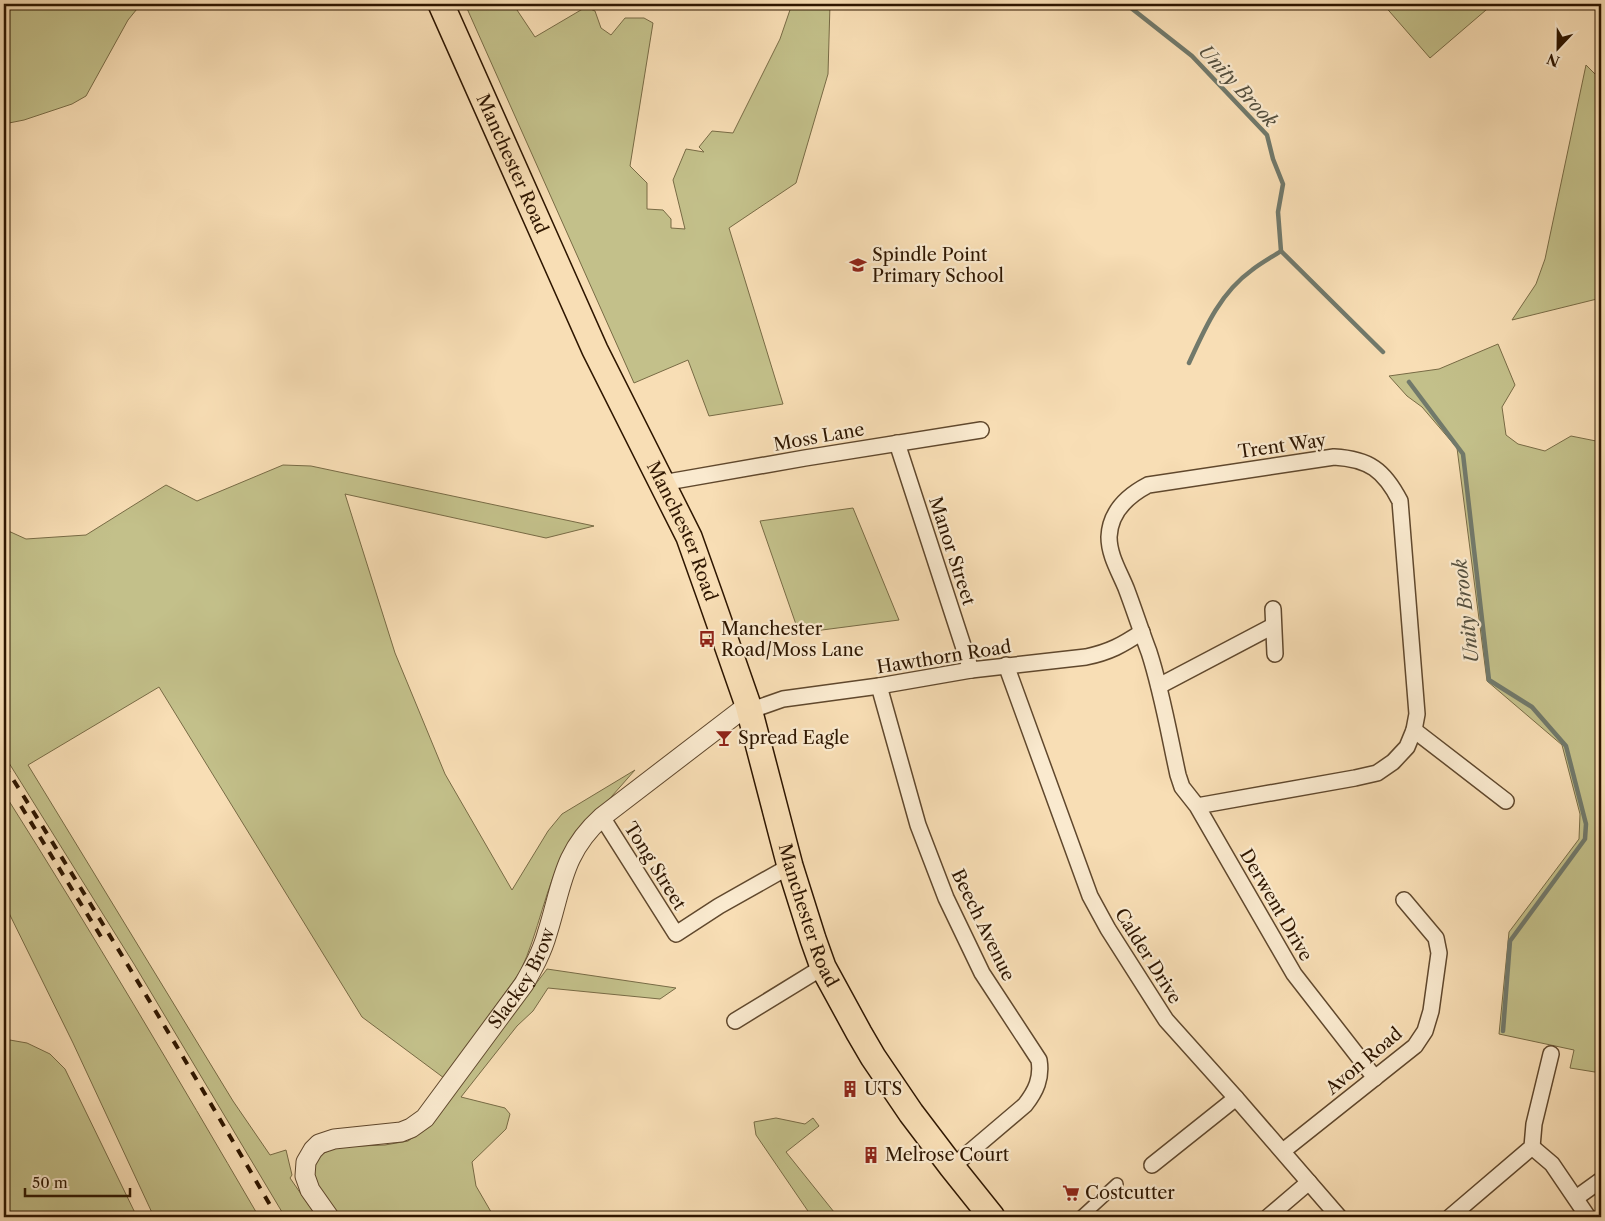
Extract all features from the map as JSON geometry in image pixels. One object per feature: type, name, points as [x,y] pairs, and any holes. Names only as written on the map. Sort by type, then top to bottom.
[{"type":"main road","name":"Manchester Road","points":[[441,4],[595,350],[688,537],[748,708],[790,866],[824,967],[858,1034],[873,1057],[911,1113],[992,1217]]},
{"type":"street","name":"Moss Lane","points":[[662,483],[981,430]]},
{"type":"street","name":"Manor Street","points":[[897,443],[971,670]]},
{"type":"street","name":"Trent Way","points":[[1170,738],[1159,686],[1142,632],[1110,552],[1110,526],[1125,500],[1134,492],[1148,485],[1334,457],[1352,458],[1369,464],[1392,485],[1400,501],[1416,714],[1414,730],[1407,747],[1393,762],[1377,773],[1197,806]]},
{"type":"street","points":[[1272,609],[1275,654]]},
{"type":"street","points":[[1159,686],[1274,626]]},
{"type":"street","name":"Hawthorn Road","points":[[748,708],[783,699],[879,686],[971,670],[1086,657],[1105,653],[1142,632]]},
{"type":"street","name":"Calder Drive","points":[[1006,665],[1090,896],[1108,929],[1166,1020],[1339,1217]]},
{"type":"street","name":"Beech Avenue","points":[[879,686],[918,825],[946,898],[982,973],[1039,1060],[1038,1082],[1026,1105],[952,1167]]},
{"type":"street","name":"Slackey Brow","points":[[329,1217],[307,1183],[305,1169],[309,1156],[319,1144],[326,1141],[401,1132],[418,1124],[430,1112],[524,984],[534,967],[547,935],[561,881],[569,860],[583,837],[602,817],[748,708]]},
{"type":"street","points":[[1414,730],[1506,801]]},
{"type":"street","name":"Derwent Drive","points":[[1170,738],[1182,787],[1197,806],[1294,974],[1375,1078]]},
{"type":"street","name":"Tong Street","points":[[602,817],[676,934],[719,906],[790,866]]},
{"type":"street","name":"Avon Road","points":[[1283,1151],[1414,1046],[1425,1031],[1432,1011],[1438,953],[1436,938],[1404,900]]},
{"type":"street","points":[[735,1021],[824,967]]},
{"type":"street","points":[[1450,1217],[1459,1203],[1532,1147],[1534,1124],[1554,1055]]},
{"type":"street","points":[[1152,1165],[1236,1098]]},
{"type":"street","points":[[1532,1147],[1552,1164],[1588,1217]]},
{"type":"street","points":[[1576,1198],[1601,1180]]},
{"type":"street","points":[[1268,1217],[1309,1182]]},
{"type":"street","points":[[1081,1217],[1117,1184]]},
{"type":"shaded area","points":[[4,4],[141,4],[128,20],[86,96],[72,104],[24,120],[4,124]]},
{"type":"shaded area","points":[[465,4],[513,4],[535,37],[586,7],[595,11],[601,28],[611,35],[625,18],[644,18],[653,23],[630,166],[647,183],[647,209],[663,210],[671,219],[671,228],[685,229],[673,180],[686,149],[704,152],[699,147],[712,131],[733,133],[780,39],[792,4],[830,4],[828,74],[796,183],[729,228],[783,404],[709,416],[688,360],[634,383]]},
{"type":"shaded area","points":[[1383,4],[1493,4],[1430,58]]},
{"type":"shaded area","points":[[1586,65],[1601,80],[1601,298],[1512,320],[1536,284],[1545,259]]},
{"type":"shaded area","points":[[1498,344],[1515,385],[1502,407],[1506,435],[1518,444],[1545,451],[1571,436],[1601,442],[1601,543],[1599,547],[1601,564],[1601,1073],[1570,1068],[1574,1050],[1499,1034],[1509,932],[1579,839],[1580,814],[1562,745],[1487,681],[1457,448],[1422,407],[1407,396],[1389,376],[1439,369]]},
{"type":"shaded area","points":[[283,465],[311,466],[594,526],[546,538],[345,494],[395,653],[445,774],[512,890],[548,831],[562,814],[635,770],[566,848],[553,878],[527,957],[520,972],[444,1078],[362,1017],[159,687],[28,765],[233,1101],[270,1155],[286,1150],[292,1175],[290,1178],[317,1217],[285,1217],[134,964],[4,755],[4,529],[26,539],[86,535],[166,485],[197,501]]},
{"type":"shaded area","points":[[853,508],[899,620],[799,633],[760,521]]},
{"type":"shaded area","points":[[4,793],[165,1057],[259,1217],[154,1217],[73,1043],[4,903]]},
{"type":"shaded area","points":[[547,969],[676,988],[660,999],[548,988],[533,1011],[517,1026],[461,1097],[505,1108],[510,1114],[506,1129],[472,1162],[476,1186],[494,1217],[334,1217],[315,1190],[312,1165],[320,1155],[336,1147],[385,1145],[408,1141],[429,1126]]},
{"type":"shaded area","points":[[4,1039],[27,1043],[50,1054],[65,1069],[137,1217],[4,1217]]},
{"type":"shaded area","points":[[776,1118],[805,1124],[813,1118],[819,1126],[786,1152],[838,1217],[812,1217],[756,1135],[754,1122]]},
{"type":"waterway","name":"Unity Brook","points":[[1126,4],[1192,56],[1267,135],[1273,159],[1283,184],[1278,212],[1281,251],[1383,352]]},
{"type":"waterway","points":[[1189,363],[1214,312],[1231,289],[1252,270],[1281,251]]},
{"type":"waterway","name":"Unity Brook","points":[[1409,382],[1463,454],[1489,680],[1532,707],[1566,746],[1586,824],[1585,839],[1510,941],[1503,1031]]},
{"type":"railway","points":[[4,765],[143,990],[277,1217]]},
{"type":"railway","points":[[21,806],[103,940]]},
{"type":"place","name":"Spindle Point Primary School","points":[[858,265]]},
{"type":"place","name":"Manchester Road/Moss Lane","points":[[707,639]]},
{"type":"place","name":"Spread Eagle","points":[[724,738]]},
{"type":"place","name":"UTS","points":[[850,1089]]},
{"type":"place","name":"Melrose Court","points":[[871,1155]]},
{"type":"place","name":"Costcutter","points":[[1071,1193]]}]
